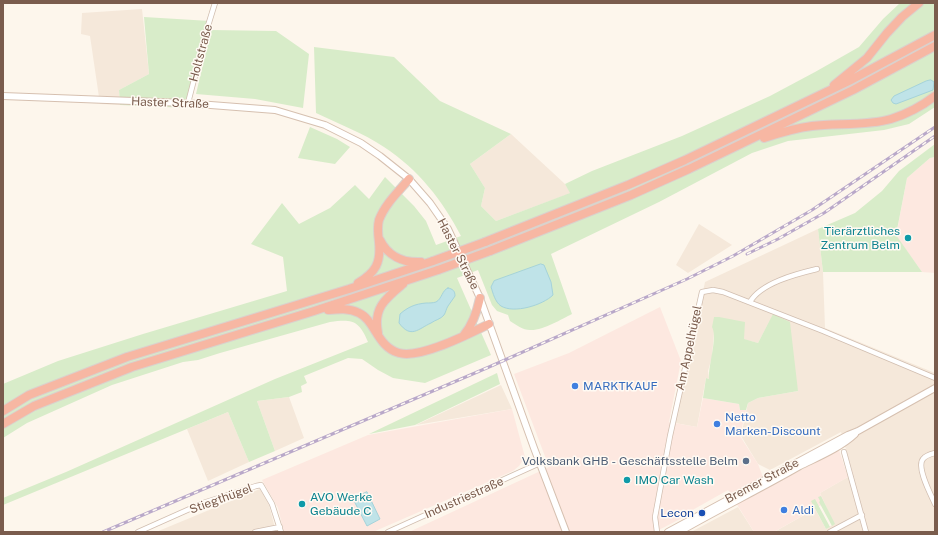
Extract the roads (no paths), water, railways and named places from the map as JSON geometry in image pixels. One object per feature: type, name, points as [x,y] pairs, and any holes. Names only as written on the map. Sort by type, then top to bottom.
[{"type":"highway","points":[[827,91],[867,58],[897,22],[919,3]]},
{"type":"highway","points":[[3,411],[29,395],[127,357],[349,289],[433,261],[485,242],[635,182],[685,160],[856,77],[935,35]]},
{"type":"highway","points":[[3,424],[34,406],[132,367],[314,311],[438,270],[490,252],[631,195],[738,146],[853,90],[935,46]]},
{"type":"highway","points":[[738,146],[810,126],[871,122],[890,119],[910,112],[935,96]]},
{"type":"highway","points":[[349,289],[365,279],[374,270],[378,263],[380,250],[378,231],[380,220],[386,206],[409,179]]},
{"type":"highway","points":[[378,237],[382,246],[398,259],[410,262],[433,261]]},
{"type":"highway","points":[[378,336],[376,325],[380,306],[387,297],[408,280]]},
{"type":"highway","points":[[463,336],[469,329],[474,318],[480,298]]},
{"type":"highway","points":[[314,311],[347,309],[360,313],[391,350],[400,353],[413,354],[432,349],[489,324]]},
{"type":"street","name":"Holtstraße","points":[[188,103],[215,3]]},
{"type":"street","name":"Haster Straße","points":[[3,96],[188,103],[275,110],[325,125],[361,143],[380,156],[409,179],[430,203],[448,229],[480,298],[566,532]]},
{"type":"street","points":[[750,302],[757,293],[785,277],[817,269]]},
{"type":"street","name":"Am Appelhügel","points":[[657,532],[654,517],[670,436],[702,292],[713,290],[723,292],[935,378]]},
{"type":"street","name":"Bremer Straße","points":[[668,532],[858,431],[935,388]]},
{"type":"street","name":"Bremer Straße","points":[[679,532],[716,510],[762,488],[850,439],[858,431]]},
{"type":"street","points":[[844,452],[866,532]]},
{"type":"street","points":[[935,453],[923,459],[921,464],[922,471],[935,504]]},
{"type":"street","name":"Industriestraße","points":[[388,532],[540,463]]},
{"type":"street","name":"Stiegthügel","points":[[138,532],[203,503],[261,485],[272,504],[280,530],[255,532]]},
{"type":"street","points":[[830,532],[862,515]]},
{"type":"water","points":[[931,80],[934,82],[933,90],[896,104],[891,100],[894,96]]},
{"type":"water","points":[[541,264],[544,265],[551,282],[553,295],[536,305],[521,309],[507,308],[501,306],[497,302],[491,287],[494,281]]},
{"type":"water","points":[[448,288],[453,290],[455,296],[441,318],[411,332],[403,328],[399,323],[400,314],[415,305],[436,302]]},
{"type":"water","points":[[367,492],[380,519],[367,526],[353,499]]},
{"type":"railway","points":[[103,532],[489,367],[687,279],[733,256],[812,210],[935,127]]},
{"type":"railway","points":[[747,254],[778,239],[824,213],[935,136]]},
{"type":"place","name":"Tierärztliches Zentrum Belm","points":[[908,238]]},
{"type":"place","name":"MARKTKAUF","points":[[575,386]]},
{"type":"place","name":"Netto Marken-Discount","points":[[717,424]]},
{"type":"place","name":"Volksbank GHB - Geschäftsstelle Belm","points":[[746,461]]},
{"type":"place","name":"IMO Car Wash","points":[[627,480]]},
{"type":"place","name":"AVO Werke Gebäude C","points":[[302,504]]},
{"type":"place","name":"Aldi","points":[[784,510]]},
{"type":"place","name":"Lecon","points":[[702,513]]}]
